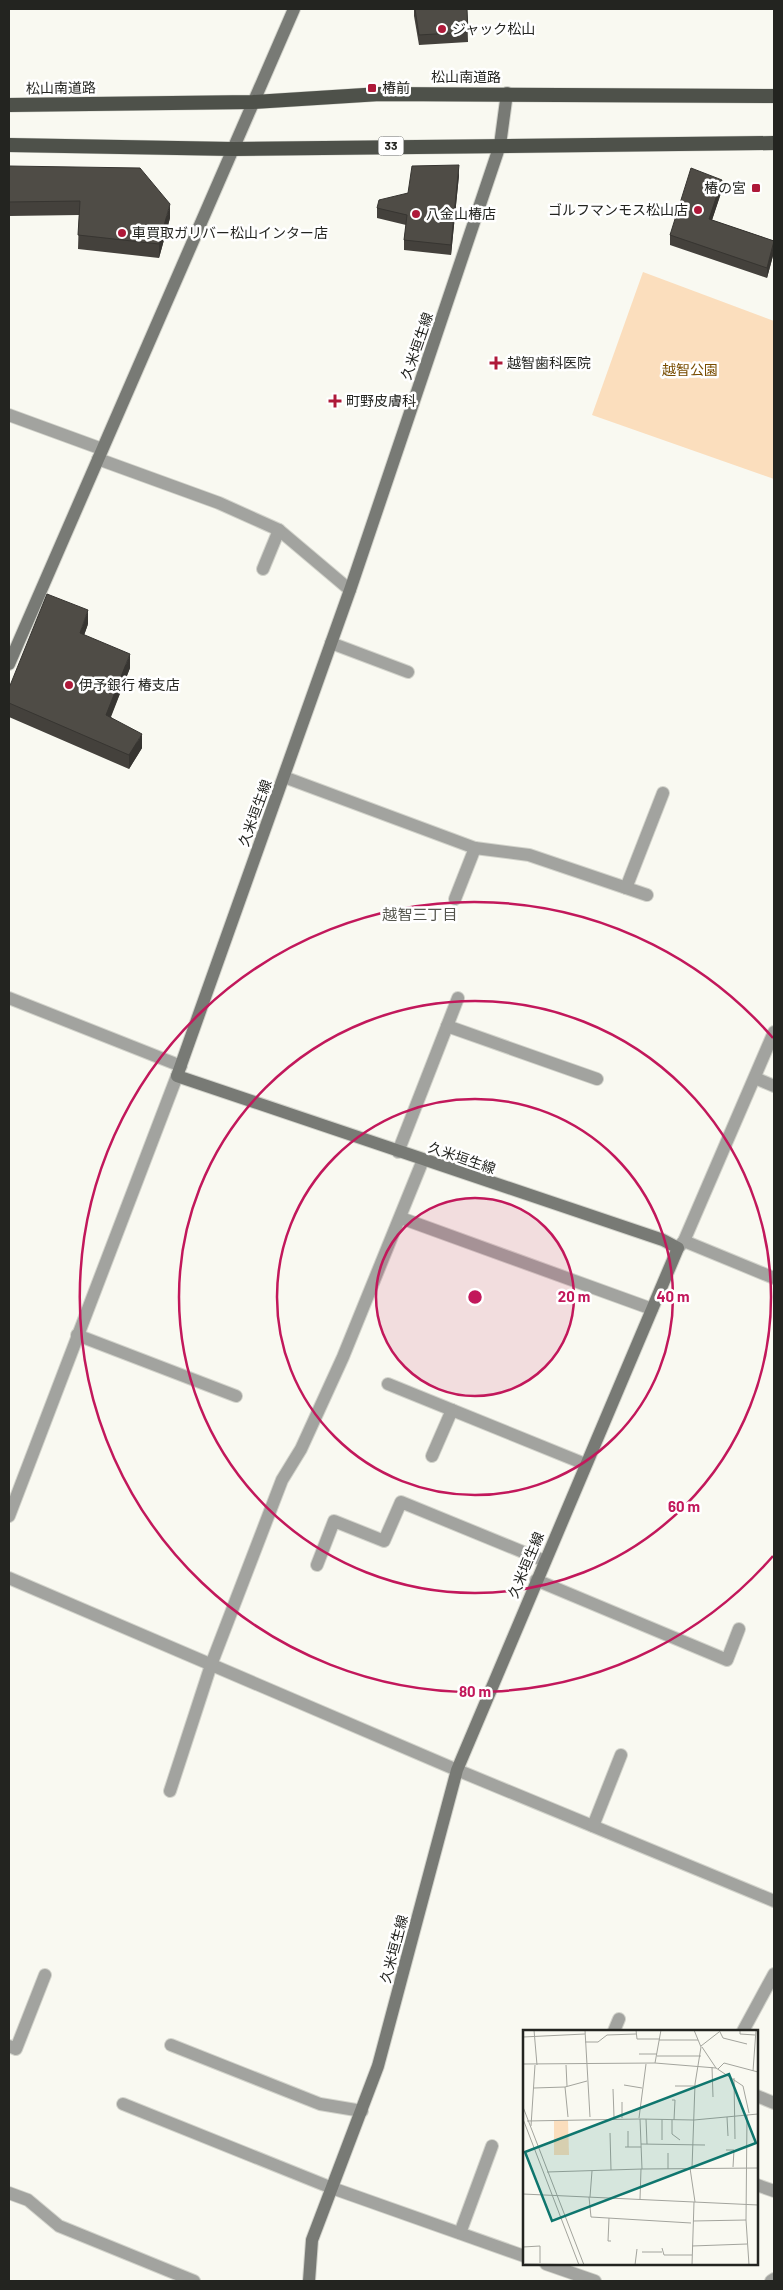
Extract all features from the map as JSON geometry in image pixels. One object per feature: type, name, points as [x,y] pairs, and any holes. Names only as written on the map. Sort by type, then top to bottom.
[{"type":"highway","name":"松山南道路","points":[[9,105],[253,102],[380,94],[507,93],[774,96]]},
{"type":"highway","name":"33","points":[[9,145],[233,149],[774,143]]},
{"type":"main road","points":[[9,664],[294,9]]},
{"type":"main road","name":"久米垣生線","points":[[309,2281],[312,2240],[378,2066],[458,1770],[585,1464],[681,1244],[663,1240],[398,1152],[179,1071],[350,590],[500,145],[507,93]]},
{"type":"street","points":[[9,415],[219,503],[278,530],[350,590]]},
{"type":"street","points":[[263,569],[278,530]]},
{"type":"street","points":[[331,643],[408,672]]},
{"type":"street","points":[[284,777],[475,848],[530,855],[647,895]]},
{"type":"street","points":[[626,888],[663,793]]},
{"type":"street","points":[[455,898],[475,848]]},
{"type":"street","points":[[9,998],[179,1071],[9,1516]]},
{"type":"street","points":[[398,1152],[458,998]]},
{"type":"street","points":[[447,1026],[597,1079]]},
{"type":"street","points":[[774,1032],[681,1244],[774,1278]]},
{"type":"street","points":[[755,1078],[774,1086]]},
{"type":"street","points":[[170,1791],[212,1665],[282,1480],[301,1449],[423,1160]]},
{"type":"street","points":[[400,1218],[652,1308]]},
{"type":"street","points":[[77,1336],[236,1396]]},
{"type":"street","points":[[388,1384],[585,1464]]},
{"type":"street","points":[[432,1456],[452,1410]]},
{"type":"street","points":[[317,1565],[334,1521],[384,1542],[401,1502],[545,1561]]},
{"type":"street","points":[[9,1578],[458,1770],[774,1902]]},
{"type":"street","points":[[536,1580],[727,1660],[739,1629]]},
{"type":"street","points":[[592,1826],[621,1755]]},
{"type":"street","points":[[744,2030],[774,1974]]},
{"type":"street","points":[[9,2046],[16,2049],[45,1975]]},
{"type":"street","points":[[171,2045],[320,2104],[362,2111]]},
{"type":"street","points":[[758,2096],[774,2103]]},
{"type":"street","points":[[123,2104],[332,2188],[523,2256]]},
{"type":"street","points":[[460,2233],[492,2146]]},
{"type":"street","points":[[758,2185],[774,2191]]},
{"type":"street","points":[[9,2193],[28,2200],[59,2226],[194,2281]]},
{"type":"street","points":[[549,2265],[595,2281]]},
{"type":"green space","name":"越智公園","points":[[643,272],[774,321],[774,479],[592,415]]},
{"type":"building","name":"ジャック松山","points":[[415,9],[467,9],[468,32],[419,35]]},
{"type":"building","name":"八金山椿店","points":[[459,165],[451,245],[404,240],[407,215],[377,208],[379,200],[408,193],[412,166]]},
{"type":"building","name":"車買取ガリバー松山インター店","points":[[9,166],[140,168],[170,204],[159,244],[78,235],[80,201],[9,202]]},
{"type":"building","name":"ゴルフマンモス松山店","points":[[691,168],[722,180],[709,219],[774,241],[767,268],[670,235]]},
{"type":"building","name":"伊予銀行 椿支店","points":[[47,594],[88,610],[80,633],[130,654],[106,715],[142,734],[129,755],[9,703],[9,688]]},
{"type":"place","name":"ジャック松山","points":[[442,29]]},
{"type":"place","name":"椿前","points":[[372,88]]},
{"type":"place","name":"椿の宮","points":[[756,188]]},
{"type":"place","name":"ゴルフマンモス松山店","points":[[698,210]]},
{"type":"place","name":"八金山椿店","points":[[416,214]]},
{"type":"place","name":"車買取ガリバー松山インター店","points":[[122,233]]},
{"type":"place","name":"越智歯科医院","points":[[496,363]]},
{"type":"place","name":"町野皮膚科","points":[[335,401]]},
{"type":"place","name":"伊予銀行 椿支店","points":[[69,685]]},
{"type":"district","name":"越智三丁目","points":[[420,915]]}]
